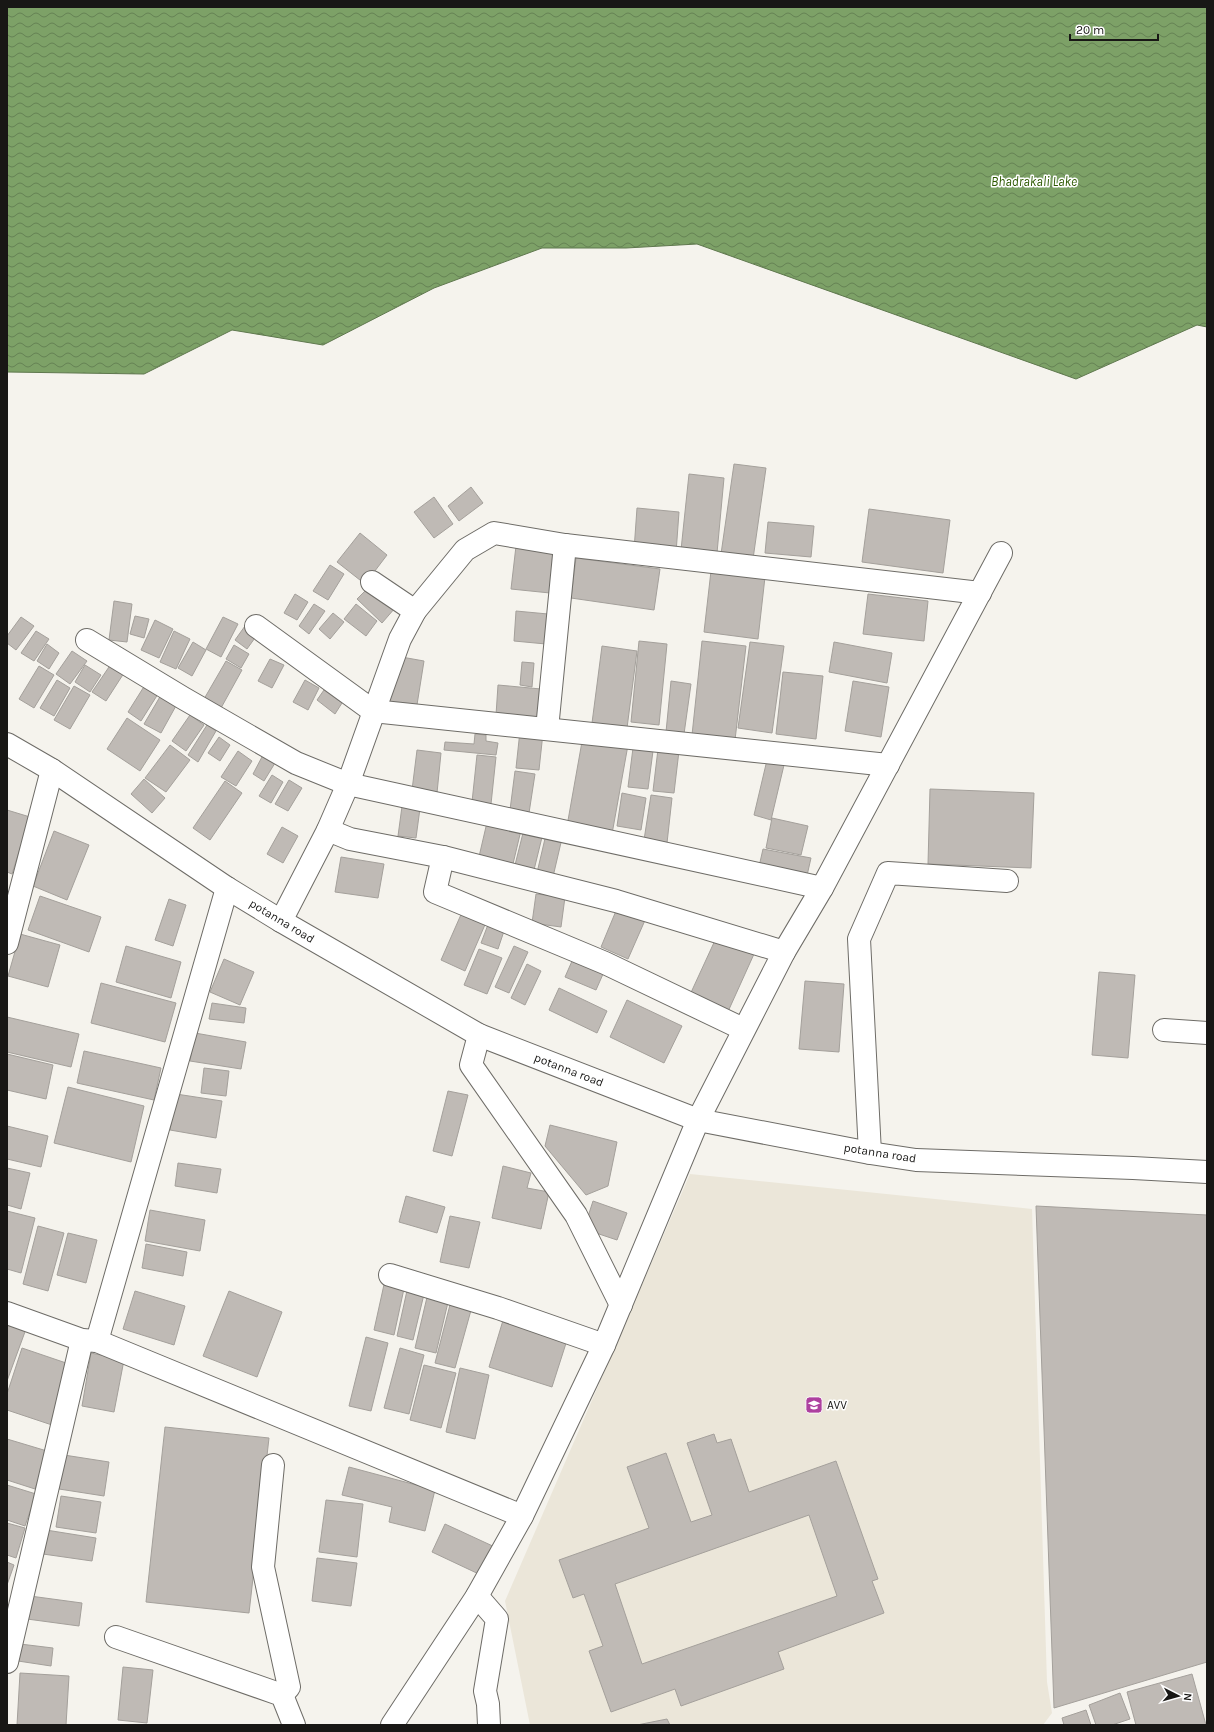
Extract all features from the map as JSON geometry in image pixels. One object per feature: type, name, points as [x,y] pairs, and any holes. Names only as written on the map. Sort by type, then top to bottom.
[{"type":"street","points":[[281,921],[328,830],[348,784],[400,639],[415,612],[465,550],[494,533],[565,545],[980,593]]},
{"type":"street","points":[[547,729],[565,545]]},
{"type":"street","points":[[392,1725],[477,1596],[522,1516],[604,1344],[698,1120],[743,1029],[784,952],[822,888],[1002,553]]},
{"type":"street","points":[[372,582],[415,612]]},
{"type":"street","points":[[256,626],[374,711],[888,765]]},
{"type":"street","points":[[87,640],[183,698],[296,763],[348,784],[822,888]]},
{"type":"street","name":"potanna road","points":[[7,744],[52,770],[227,888],[281,921],[479,1035],[698,1120],[870,1153],[916,1160],[1207,1172]]},
{"type":"street","points":[[7,943],[52,770]]},
{"type":"street","points":[[328,830],[350,838],[443,857],[616,900],[784,952]]},
{"type":"street","points":[[443,857],[435,892],[605,963],[743,1029]]},
{"type":"street","points":[[870,1153],[859,939],[888,873],[1007,881]]},
{"type":"street","points":[[7,1662],[89,1340],[227,888]]},
{"type":"street","points":[[1164,1030],[1207,1033]]},
{"type":"street","points":[[479,1035],[471,1065],[576,1215],[621,1305]]},
{"type":"street","points":[[390,1275],[498,1308],[604,1344]]},
{"type":"street","points":[[7,1313],[89,1340],[522,1516]]},
{"type":"street","points":[[273,1464],[263,1567],[288,1687],[282,1695]]},
{"type":"street","points":[[477,1596],[497,1620],[485,1691],[488,1704],[489,1725]]},
{"type":"street","points":[[116,1637],[282,1695],[294,1725]]},
{"type":"shaded area","name":"AVV","points":[[690,1174],[1032,1209],[1047,1682],[1052,1713],[1043,1725],[530,1725],[505,1601]]},
{"type":"water","name":"Bhadrakali Lake","points":[[7,7],[1207,7],[1207,327],[1197,325],[1076,379],[697,244],[626,248],[542,248],[434,288],[323,345],[232,330],[144,374],[7,372]]},
{"type":"building","points":[[734,464],[766,468],[753,559],[721,554]]},
{"type":"building","points":[[689,474],[724,478],[717,553],[681,550]]},
{"type":"building","points":[[471,487],[483,503],[459,521],[448,506]]},
{"type":"building","points":[[434,497],[453,524],[434,538],[414,512]]},
{"type":"building","points":[[637,508],[679,512],[676,553],[634,550]]},
{"type":"building","points":[[869,509],[950,520],[943,573],[862,562]]},
{"type":"building","points":[[768,522],[814,526],[811,557],[765,553]]},
{"type":"building","points":[[360,533],[387,555],[365,584],[337,562]]},
{"type":"building","points":[[516,546],[556,550],[550,593],[511,589]]},
{"type":"building","points":[[576,558],[660,569],[654,610],[571,598]]},
{"type":"building","points":[[330,565],[344,574],[328,600],[313,591]]},
{"type":"building","points":[[711,571],[765,577],[758,639],[704,632]]},
{"type":"building","points":[[370,586],[395,608],[382,623],[357,599]]},
{"type":"building","points":[[295,594],[308,602],[297,620],[284,613]]},
{"type":"building","points":[[868,594],[928,601],[924,641],[863,634]]},
{"type":"building","points":[[114,601],[132,604],[127,642],[109,640]]},
{"type":"building","points":[[314,604],[325,611],[309,634],[299,626]]},
{"type":"building","points":[[356,604],[377,621],[366,636],[344,619]]},
{"type":"building","points":[[516,611],[548,614],[546,644],[514,641]]},
{"type":"building","points":[[333,613],[344,622],[330,639],[319,629]]},
{"type":"building","points":[[135,616],[149,619],[144,638],[130,634]]},
{"type":"building","points":[[21,617],[34,626],[16,650],[7,643],[7,636]]},
{"type":"building","points":[[223,617],[238,624],[221,657],[206,649]]},
{"type":"building","points":[[155,620],[173,629],[159,658],[141,650]]},
{"type":"building","points":[[245,626],[257,635],[247,649],[235,640]]},
{"type":"building","points":[[36,631],[49,639],[34,661],[21,653]]},
{"type":"building","points":[[174,631],[190,639],[176,669],[160,662]]},
{"type":"building","points":[[639,641],[667,644],[659,725],[631,722]]},
{"type":"building","points":[[702,641],[746,646],[735,740],[692,735]]},
{"type":"building","points":[[193,642],[206,650],[192,676],[178,668]]},
{"type":"building","points":[[750,642],[784,646],[772,733],[738,728]]},
{"type":"building","points":[[834,642],[892,653],[887,683],[829,672]]},
{"type":"building","points":[[47,644],[59,653],[49,669],[37,661]]},
{"type":"building","points":[[234,645],[249,654],[241,668],[226,659]]},
{"type":"building","points":[[602,646],[637,651],[627,728],[592,723]]},
{"type":"building","points":[[72,651],[87,661],[70,684],[56,674]]},
{"type":"building","points":[[396,656],[424,661],[416,711],[388,706]]},
{"type":"building","points":[[270,659],[284,665],[272,688],[258,681]]},
{"type":"building","points":[[226,661],[242,670],[221,708],[204,699]]},
{"type":"building","points":[[522,662],[534,663],[532,687],[520,685]]},
{"type":"building","points":[[111,664],[124,673],[106,701],[92,692]]},
{"type":"building","points":[[85,665],[101,675],[90,692],[75,682]]},
{"type":"building","points":[[39,666],[54,675],[34,708],[19,699]]},
{"type":"building","points":[[783,672],[823,676],[816,739],[776,734]]},
{"type":"building","points":[[57,680],[70,688],[54,716],[40,708]]},
{"type":"building","points":[[305,680],[319,688],[308,710],[293,702]]},
{"type":"building","points":[[671,681],[691,684],[684,734],[666,732]]},
{"type":"building","points":[[853,681],[889,687],[881,737],[845,731]]},
{"type":"building","points":[[145,685],[158,694],[141,721],[128,712]]},
{"type":"building","points":[[498,685],[541,689],[538,719],[496,715]]},
{"type":"building","points":[[74,686],[90,695],[70,729],[54,720]]},
{"type":"building","points":[[324,690],[342,703],[335,714],[317,700]]},
{"type":"building","points":[[161,695],[177,704],[161,733],[144,724]]},
{"type":"building","points":[[190,715],[204,725],[186,751],[172,741]]},
{"type":"building","points":[[127,718],[160,740],[140,771],[107,749]]},
{"type":"building","points":[[207,725],[216,731],[198,762],[188,755]]},
{"type":"building","points":[[520,731],[543,733],[539,770],[516,768]]},
{"type":"building","points":[[475,734],[486,735],[486,741],[498,743],[496,755],[444,750],[445,742],[474,744]]},
{"type":"building","points":[[583,736],[628,745],[612,834],[567,826]]},
{"type":"building","points":[[219,737],[230,745],[220,761],[208,753]]},
{"type":"building","points":[[170,745],[190,760],[166,792],[145,778]]},
{"type":"building","points":[[633,748],[653,751],[648,789],[628,787]]},
{"type":"building","points":[[658,749],[679,751],[674,793],[653,791]]},
{"type":"building","points":[[417,750],[441,753],[437,793],[412,790]]},
{"type":"building","points":[[238,751],[252,761],[236,786],[221,777]]},
{"type":"building","points":[[263,755],[275,763],[264,781],[253,774]]},
{"type":"building","points":[[477,755],[496,757],[491,804],[472,802]]},
{"type":"building","points":[[767,760],[784,765],[771,820],[754,815]]},
{"type":"building","points":[[515,771],[535,774],[529,813],[510,810]]},
{"type":"building","points":[[272,775],[283,782],[271,803],[259,796]]},
{"type":"building","points":[[144,779],[165,798],[152,813],[131,794]]},
{"type":"building","points":[[289,780],[302,788],[288,811],[275,804]]},
{"type":"building","points":[[225,781],[242,793],[210,840],[193,828]]},
{"type":"building","points":[[930,789],[1034,793],[1031,868],[928,864]]},
{"type":"building","points":[[622,793],[646,798],[641,830],[617,826]]},
{"type":"building","points":[[651,795],[672,798],[667,843],[644,840]]},
{"type":"building","points":[[403,799],[421,801],[416,838],[398,836]]},
{"type":"building","points":[[7,810],[30,817],[12,874],[7,872]]},
{"type":"building","points":[[488,818],[522,826],[512,868],[478,861]]},
{"type":"building","points":[[772,818],[808,826],[801,855],[766,848]]},
{"type":"building","points":[[525,825],[544,829],[533,874],[514,869]]},
{"type":"building","points":[[282,827],[298,836],[283,863],[267,854]]},
{"type":"building","points":[[547,830],[563,834],[552,881],[536,877]]},
{"type":"building","points":[[54,831],[89,845],[67,900],[33,886]]},
{"type":"building","points":[[763,849],[811,858],[806,880],[758,871]]},
{"type":"building","points":[[341,857],[384,864],[378,898],[335,892]]},
{"type":"building","points":[[536,894],[565,897],[561,927],[532,923]]},
{"type":"building","points":[[40,896],[101,917],[89,952],[28,930]]},
{"type":"building","points":[[169,899],[186,905],[173,946],[155,940]]},
{"type":"building","points":[[618,906],[646,918],[628,959],[601,947]]},
{"type":"building","points":[[463,910],[487,920],[465,971],[441,960]]},
{"type":"building","points":[[489,922],[505,928],[498,949],[481,943]]},
{"type":"building","points":[[20,934],[60,945],[48,987],[8,976]]},
{"type":"building","points":[[717,936],[754,954],[726,1016],[688,999]]},
{"type":"building","points":[[126,946],[181,962],[171,998],[116,982]]},
{"type":"building","points":[[514,946],[528,952],[509,993],[495,987]]},
{"type":"building","points":[[479,949],[502,958],[487,994],[464,985]]},
{"type":"building","points":[[576,952],[607,965],[596,990],[565,977]]},
{"type":"building","points":[[224,959],[254,972],[240,1005],[210,992]]},
{"type":"building","points":[[527,964],[541,971],[525,1005],[511,998]]},
{"type":"building","points":[[1099,972],[1135,975],[1128,1058],[1092,1055]]},
{"type":"building","points":[[805,981],[844,984],[839,1052],[799,1049]]},
{"type":"building","points":[[101,983],[176,1003],[165,1042],[91,1023]]},
{"type":"building","points":[[559,988],[607,1011],[597,1033],[549,1010]]},
{"type":"building","points":[[627,1000],[682,1026],[664,1063],[610,1037]]},
{"type":"building","points":[[212,1003],[246,1008],[244,1023],[209,1019]]},
{"type":"building","points":[[7,1017],[79,1034],[71,1067],[7,1052]]},
{"type":"building","points":[[195,1033],[246,1042],[241,1069],[190,1061]]},
{"type":"building","points":[[84,1051],[161,1068],[154,1100],[77,1083]]},
{"type":"building","points":[[7,1054],[53,1065],[46,1099],[7,1090]]},
{"type":"building","points":[[204,1068],[229,1071],[226,1096],[201,1093]]},
{"type":"building","points":[[68,1087],[144,1106],[131,1162],[54,1143]]},
{"type":"building","points":[[448,1091],[468,1095],[452,1156],[433,1151]]},
{"type":"building","points":[[176,1094],[222,1101],[216,1138],[170,1130]]},
{"type":"building","points":[[550,1125],[617,1142],[608,1186],[586,1195],[545,1146]]},
{"type":"building","points":[[7,1126],[48,1136],[41,1167],[7,1159]]},
{"type":"building","points":[[178,1163],[221,1169],[217,1193],[175,1186]]},
{"type":"building","points":[[503,1166],[531,1173],[527,1188],[549,1192],[541,1229],[492,1218]]},
{"type":"building","points":[[7,1168],[30,1173],[21,1209],[7,1205]]},
{"type":"building","points":[[406,1196],[445,1207],[437,1233],[399,1222]]},
{"type":"building","points":[[593,1201],[627,1213],[617,1240],[584,1229]]},
{"type":"building","points":[[1036,1206],[1207,1215],[1207,1662],[1054,1708]]},
{"type":"building","points":[[150,1210],[205,1220],[200,1251],[145,1241]]},
{"type":"building","points":[[7,1211],[35,1218],[21,1273],[7,1269]]},
{"type":"building","points":[[450,1216],[480,1222],[469,1268],[440,1262]]},
{"type":"building","points":[[38,1226],[64,1233],[48,1291],[23,1284]]},
{"type":"building","points":[[68,1233],[97,1240],[86,1283],[57,1275]]},
{"type":"building","points":[[146,1244],[187,1252],[183,1276],[142,1268]]},
{"type":"building","points":[[385,1280],[405,1284],[394,1335],[374,1330]]},
{"type":"building","points":[[408,1286],[425,1290],[413,1340],[397,1336]]},
{"type":"building","points":[[135,1291],[185,1306],[174,1345],[123,1329]]},
{"type":"building","points":[[229,1291],[282,1312],[257,1377],[203,1356]]},
{"type":"building","points":[[428,1293],[449,1298],[436,1353],[415,1348]]},
{"type":"building","points":[[452,1297],[473,1303],[455,1368],[435,1363]]},
{"type":"building","points":[[504,1317],[568,1337],[552,1387],[489,1367]]},
{"type":"building","points":[[7,1322],[26,1329],[7,1381]]},
{"type":"building","points":[[366,1337],[388,1343],[371,1411],[349,1406]]},
{"type":"building","points":[[22,1348],[72,1365],[52,1425],[7,1410],[7,1394]]},
{"type":"building","points":[[400,1348],[424,1355],[409,1414],[384,1408]]},
{"type":"building","points":[[91,1353],[124,1360],[114,1412],[82,1406]]},
{"type":"building","points":[[424,1365],[456,1373],[441,1428],[410,1420]]},
{"type":"building","points":[[460,1368],[489,1375],[475,1439],[446,1432]]},
{"type":"building","points":[[165,1427],[269,1438],[249,1613],[146,1602]]},
{"type":"building","points":[[714,1434],[717,1443],[731,1439],[749,1492],[836,1461],[878,1579],[872,1581],[884,1613],[778,1652],[784,1669],[681,1706],[675,1689],[611,1712],[589,1651],[603,1646],[584,1594],[573,1598],[559,1560],[649,1528],[627,1467],[666,1453],[691,1522],[712,1515],[687,1443]],"holes":[[[809,1515],[837,1596],[642,1664],[615,1584]]]},
{"type":"building","points":[[7,1439],[47,1451],[35,1489],[7,1480]]},
{"type":"building","points":[[64,1455],[109,1462],[104,1496],[59,1489]]},
{"type":"building","points":[[349,1467],[435,1490],[425,1531],[389,1522],[392,1507],[342,1495]]},
{"type":"building","points":[[7,1485],[36,1494],[25,1526],[7,1520]]},
{"type":"building","points":[[61,1496],[101,1502],[96,1533],[56,1527]]},
{"type":"building","points":[[326,1500],[363,1504],[357,1557],[319,1552]]},
{"type":"building","points":[[7,1523],[25,1528],[16,1558],[7,1555]]},
{"type":"building","points":[[445,1524],[497,1548],[483,1576],[432,1552]]},
{"type":"building","points":[[46,1530],[96,1538],[92,1561],[43,1554]]},
{"type":"building","points":[[317,1558],[357,1563],[351,1606],[312,1601]]},
{"type":"building","points":[[7,1562],[14,1565],[7,1585]]},
{"type":"building","points":[[30,1596],[82,1603],[79,1626],[27,1619]]},
{"type":"building","points":[[20,1644],[53,1648],[51,1666],[18,1661]]},
{"type":"building","points":[[123,1667],[153,1670],[147,1723],[118,1720]]},
{"type":"building","points":[[20,1673],[69,1676],[66,1725],[17,1725]]},
{"type":"building","points":[[1192,1674],[1206,1725],[1136,1725],[1127,1692]]},
{"type":"building","points":[[1120,1693],[1130,1719],[1112,1725],[1096,1725],[1089,1705]]},
{"type":"building","points":[[1086,1710],[1091,1725],[1064,1725],[1062,1718]]},
{"type":"building","points":[[667,1719],[670,1725],[637,1725]]},
{"type":"place","name":"AVV","points":[[814,1405]]}]
